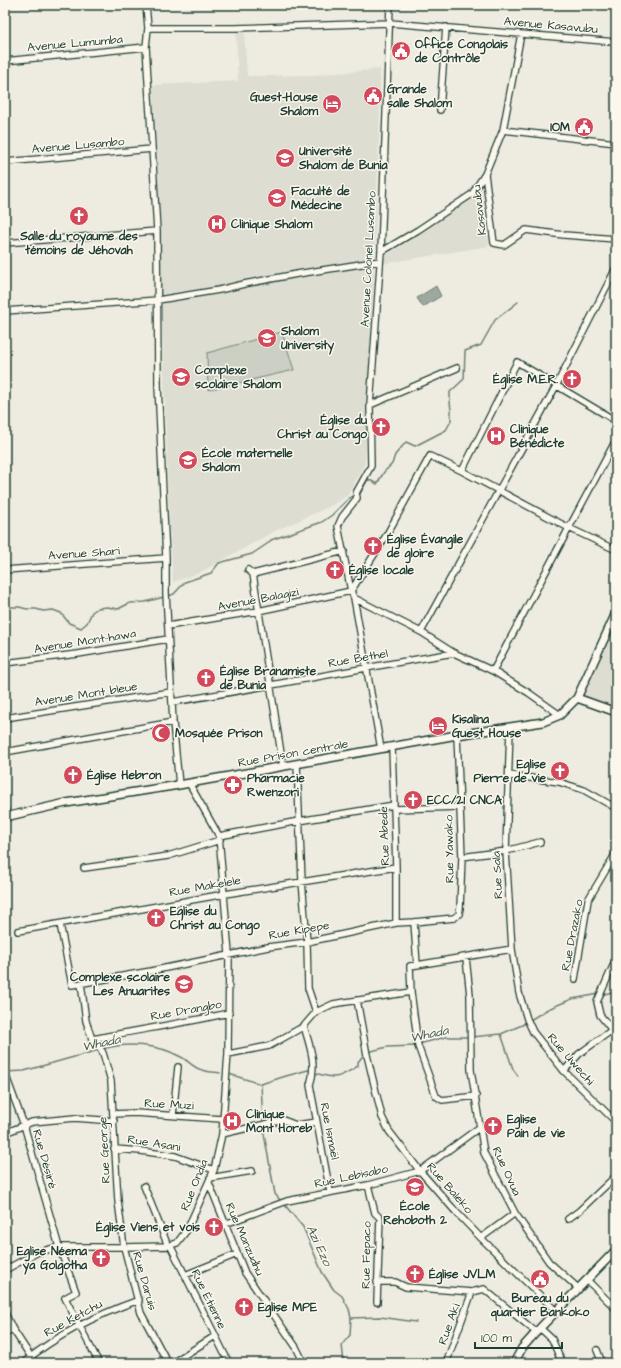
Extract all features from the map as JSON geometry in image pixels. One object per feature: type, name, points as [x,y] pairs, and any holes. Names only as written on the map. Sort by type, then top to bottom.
[{"type":"street","points":[[146,5],[148,28],[146,47],[157,231],[158,385],[166,558],[166,596],[173,722],[179,785]]},
{"type":"street","name":"Avenue Colonel Lusambo","points":[[381,749],[354,598],[351,591],[338,526],[371,466],[370,405],[381,252],[390,5]]},
{"type":"street","name":"Avenue Kasavubu","points":[[148,28],[235,28],[390,23],[616,42]]},
{"type":"street","points":[[440,110],[446,27]]},
{"type":"street","points":[[381,252],[418,230],[472,194],[485,174],[503,130],[521,34]]},
{"type":"street","name":"Avenue Lumumba","points":[[5,61],[146,47]]},
{"type":"street","points":[[503,130],[616,143]]},
{"type":"street","name":"Avenue Lusambo","points":[[5,162],[152,149]]},
{"type":"street","name":"Kasavubu","points":[[485,174],[494,243],[504,245],[524,231],[616,239]]},
{"type":"street","points":[[5,242],[157,231]]},
{"type":"street","points":[[5,311],[158,300],[380,261]]},
{"type":"street","points":[[420,632],[556,386],[616,268]]},
{"type":"street","points":[[462,471],[517,362],[616,421]]},
{"type":"street","points":[[370,405],[457,368]]},
{"type":"street","points":[[493,671],[616,440]]},
{"type":"street","points":[[351,591],[386,536],[430,456],[462,471],[569,528],[616,550]]},
{"type":"street","points":[[253,574],[344,551]]},
{"type":"street","name":"Avenue Shari","points":[[5,570],[166,558]]},
{"type":"street","points":[[248,570],[253,574],[284,766]]},
{"type":"street","name":"Avenue Balagizi","points":[[168,626],[258,611],[351,591]]},
{"type":"street","points":[[354,598],[420,632],[454,653],[493,671],[529,693],[560,715]]},
{"type":"street","points":[[616,613],[577,698],[616,712]]},
{"type":"street","name":"Avenue Mont-hawa","points":[[5,663],[78,654],[168,639]]},
{"type":"street","name":"Rue Bethel","points":[[172,702],[454,653]]},
{"type":"street","name":"Avenue Mont bleue","points":[[5,718],[171,692]]},
{"type":"street","name":"Rue Prison centrale","points":[[6,817],[66,803],[179,785],[456,735],[543,722],[560,715],[577,698]]},
{"type":"street","points":[[5,752],[173,722]]},
{"type":"street","name":"Rue Sala","points":[[510,728],[506,851],[512,949],[518,993],[528,1021]]},
{"type":"street","name":"Rue Yawako","points":[[456,735],[462,857],[459,914]]},
{"type":"street","name":"Rue Abede","points":[[392,747],[396,867],[396,923]]},
{"type":"street","points":[[297,764],[302,881],[307,942],[308,988],[316,1012]]},
{"type":"street","points":[[509,775],[559,782],[584,790],[616,808]]},
{"type":"street","points":[[189,783],[220,838]]},
{"type":"street","points":[[84,868],[168,856],[220,838],[299,821],[394,807],[460,807]]},
{"type":"street","points":[[5,809],[6,817]]},
{"type":"street","name":"Rue Ondia","points":[[169,1245],[177,1243],[187,1230],[210,1181],[222,1134],[228,1054],[229,954],[220,838]]},
{"type":"street","points":[[462,857],[506,851],[540,842]]},
{"type":"street","name":"Rue Drazako","points":[[575,979],[588,900],[616,853]]},
{"type":"street","name":"Rue Makelele","points":[[18,931],[225,894],[396,867]]},
{"type":"street","name":"Rue Kipepe","points":[[60,924],[72,985],[150,971],[229,954],[307,942],[396,923],[454,918],[459,914]]},
{"type":"street","points":[[414,922],[417,964]]},
{"type":"street","points":[[476,1096],[442,1100],[436,1096],[418,1045],[411,992],[410,966],[466,958],[512,949]]},
{"type":"street","name":"Rue Ovua","points":[[466,958],[470,995],[471,1070],[484,1153],[515,1214],[549,1262],[578,1288]]},
{"type":"street","points":[[616,959],[597,1002],[600,1015],[616,1035]]},
{"type":"street","points":[[81,983],[86,1021],[92,1039]]},
{"type":"street","points":[[228,1054],[269,1046],[304,1026],[316,1012],[334,1004],[411,992]]},
{"type":"street","name":"Rue Baleko","points":[[357,1000],[366,1052],[382,1117],[388,1131],[420,1171],[456,1212],[556,1311]]},
{"type":"street","name":"Rue Drangbo","points":[[92,1039],[144,1028],[178,1024],[229,1013]]},
{"type":"street","name":"Rue Uwechi","points":[[528,1021],[533,1032],[564,1071],[616,1122]]},
{"type":"street","name":"Rue Ismaël","points":[[304,1026],[314,1062],[310,1085],[330,1192]]},
{"type":"street","points":[[564,1071],[579,1054],[612,1030]]},
{"type":"street","name":"Rue George","points":[[92,1039],[102,1050],[111,1081],[118,1201],[124,1247]]},
{"type":"street","points":[[173,1115],[178,1067]]},
{"type":"street","name":"Rue Désiré","points":[[7,1079],[24,1125],[59,1247],[76,1292],[65,1298],[79,1326]]},
{"type":"street","name":"Rue Muzi","points":[[113,1114],[135,1113],[222,1119]]},
{"type":"street","points":[[5,1133],[32,1122],[75,1118],[114,1121]]},
{"type":"street","points":[[222,1134],[283,1120],[296,1125],[317,1122]]},
{"type":"street","points":[[420,1171],[480,1127]]},
{"type":"street","name":"Rue Asani","points":[[114,1149],[175,1156],[214,1170]]},
{"type":"street","points":[[210,1181],[252,1171]]},
{"type":"street","name":"Rue Lebisabo","points":[[224,1224],[287,1201],[368,1185],[420,1171]]},
{"type":"street","points":[[568,1219],[579,1211],[616,1176]]},
{"type":"street","name":"Rue Manzudhu","points":[[210,1181],[224,1224],[245,1273],[296,1347],[304,1363]]},
{"type":"street","name":"Rue Fepaco","points":[[368,1185],[376,1213],[380,1218],[377,1302]]},
{"type":"street","name":"Rue Étienne","points":[[144,1186],[169,1245],[228,1363]]},
{"type":"street","points":[[481,1238],[515,1214]]},
{"type":"street","points":[[5,1270],[38,1252],[59,1247],[169,1245]]},
{"type":"street","name":"Rue Daruis","points":[[124,1247],[139,1300],[141,1313],[168,1363]]},
{"type":"street","points":[[514,1363],[522,1348],[538,1330],[616,1250]]},
{"type":"street","points":[[185,1275],[237,1254]]},
{"type":"street","points":[[587,1280],[616,1309]]},
{"type":"street","points":[[377,1282],[395,1282],[406,1287],[472,1292],[484,1289],[552,1339],[558,1356],[563,1363]]},
{"type":"street","name":"Rue Aki","points":[[445,1363],[472,1292]]},
{"type":"street","name":"Rue Ketchu","points":[[23,1363],[58,1337],[109,1310],[139,1300]]},
{"type":"street","points":[[5,1313],[12,1328],[35,1363]]},
{"type":"street","points":[[79,1326],[99,1363]]},
{"type":"street","points":[[5,1334],[12,1328]]},
{"type":"street","points":[[172,1363],[215,1336]]},
{"type":"street","points":[[597,1350],[602,1363]]},
{"type":"shaded area","name":"Shalom University","points":[[244,31],[247,76],[314,75],[380,69],[374,271],[365,463],[347,496],[331,506],[275,531],[199,573],[173,582],[169,517],[160,225],[153,85],[238,81],[236,32]]},
{"type":"shaded area","points":[[482,192],[489,246],[381,264],[381,259]]},
{"type":"shaded area","points":[[436,286],[441,296],[423,307],[417,298]]},
{"type":"shaded area","points":[[282,332],[294,370],[208,390],[207,353]]},
{"type":"shaded area","points":[[616,617],[616,710],[581,695]]},
{"type":"waterway","points":[[359,494],[368,479],[377,484],[384,472],[392,464],[395,455],[406,442],[415,446],[446,430],[451,421],[450,392],[464,379],[465,351],[481,345],[495,320],[518,302]]},
{"type":"waterway","points":[[168,596],[174,594],[185,582],[211,573],[219,563],[252,554],[271,540],[322,522],[332,515],[349,498],[355,495]]},
{"type":"waterway","points":[[5,607],[19,607],[43,611],[53,610],[61,613],[69,623],[81,628],[87,623],[92,612],[98,608],[107,607],[118,609],[130,603],[145,602],[164,597]]},
{"type":"waterway","name":"Whada","points":[[603,994],[616,992]]},
{"type":"waterway","name":"Whada","points":[[472,1037],[501,1034],[522,1025],[548,1009],[572,999],[599,994]]},
{"type":"waterway","points":[[501,1034],[513,1069],[518,1076]]},
{"type":"waterway","name":"Whada","points":[[419,1044],[446,1037],[468,1037]]},
{"type":"waterway","name":"Whada","points":[[102,1049],[122,1045],[163,1049],[183,1058],[201,1070],[220,1073]]},
{"type":"waterway","name":"Whada","points":[[368,1052],[387,1047],[416,1046]]},
{"type":"waterway","name":"Whada","points":[[5,1072],[24,1071],[99,1050]]},
{"type":"waterway","name":"Whada","points":[[315,1073],[329,1077],[338,1077],[358,1066],[358,1062],[365,1053]]},
{"type":"waterway","name":"Whada","points":[[229,1074],[261,1084],[308,1070],[311,1072]]},
{"type":"waterway","name":"Azi Ezo","points":[[261,1084],[263,1122]]},
{"type":"waterway","name":"Azi Ezo","points":[[264,1126],[264,1134],[275,1194],[281,1201]]},
{"type":"waterway","name":"Azi Ezo","points":[[284,1204],[303,1227],[322,1272],[334,1290],[342,1296],[349,1309],[351,1318],[350,1335],[342,1345],[344,1363]]},
{"type":"waterway","points":[[351,1318],[380,1317],[416,1322]]},
{"type":"place","name":"Office Congolais de Contrôle","points":[[401,51]]},
{"type":"place","name":"Grande salle Shalom","points":[[373,96]]},
{"type":"place","name":"Guest-House Shalom","points":[[332,104]]},
{"type":"place","name":"IOM","points":[[584,127]]},
{"type":"place","name":"Université Shalom de Bunia","points":[[285,158]]},
{"type":"place","name":"Faculté de Médecine","points":[[277,198]]},
{"type":"place","name":"Salle du royaume des témoins de Jéhovah","points":[[79,216]]},
{"type":"place","name":"Clinique Shalom","points":[[217,224]]},
{"type":"place","name":"Shalom University","points":[[267,338]]},
{"type":"place","name":"Complexe scolaire Shalom","points":[[181,377]]},
{"type":"place","name":"Église M.E.R.","points":[[572,379]]},
{"type":"place","name":"Église du Christ au Congo","points":[[381,427]]},
{"type":"place","name":"Clinique Bénédicte","points":[[496,436]]},
{"type":"place","name":"École maternelle Shalom","points":[[188,460]]},
{"type":"place","name":"Église Évangile de gloire","points":[[373,546]]},
{"type":"place","name":"Église locale","points":[[335,570]]},
{"type":"place","name":"Église Branamiste de Bunia","points":[[206,678]]},
{"type":"place","name":"Kisalina Guest House","points":[[438,726]]},
{"type":"place","name":"Mosquée Prison","points":[[161,733]]},
{"type":"place","name":"Eglise Pierre de vie","points":[[560,771]]},
{"type":"place","name":"Église Hebron","points":[[73,775]]},
{"type":"place","name":"Pharmacie Rwenzori","points":[[233,785]]},
{"type":"place","name":"ECC/21 CNCA","points":[[413,800]]},
{"type":"place","name":"Eglise du Christ au Congo","points":[[156,918]]},
{"type":"place","name":"Complexe scolaire Les Anuarites","points":[[184,984]]},
{"type":"place","name":"Clinique Mont Horeb","points":[[232,1121]]},
{"type":"place","name":"Eglise Pain de vie","points":[[493,1126]]},
{"type":"place","name":"École Rehoboth 2","points":[[415,1187]]},
{"type":"place","name":"Église Viens et vois","points":[[214,1227]]},
{"type":"place","name":"Eglise Néema ya Golgotha","points":[[101,1258]]},
{"type":"place","name":"Église JVLM","points":[[415,1274]]},
{"type":"place","name":"Bureau du quartier Bankoko","points":[[540,1279]]},
{"type":"place","name":"Eglise MPE","points":[[244,1307]]}]
